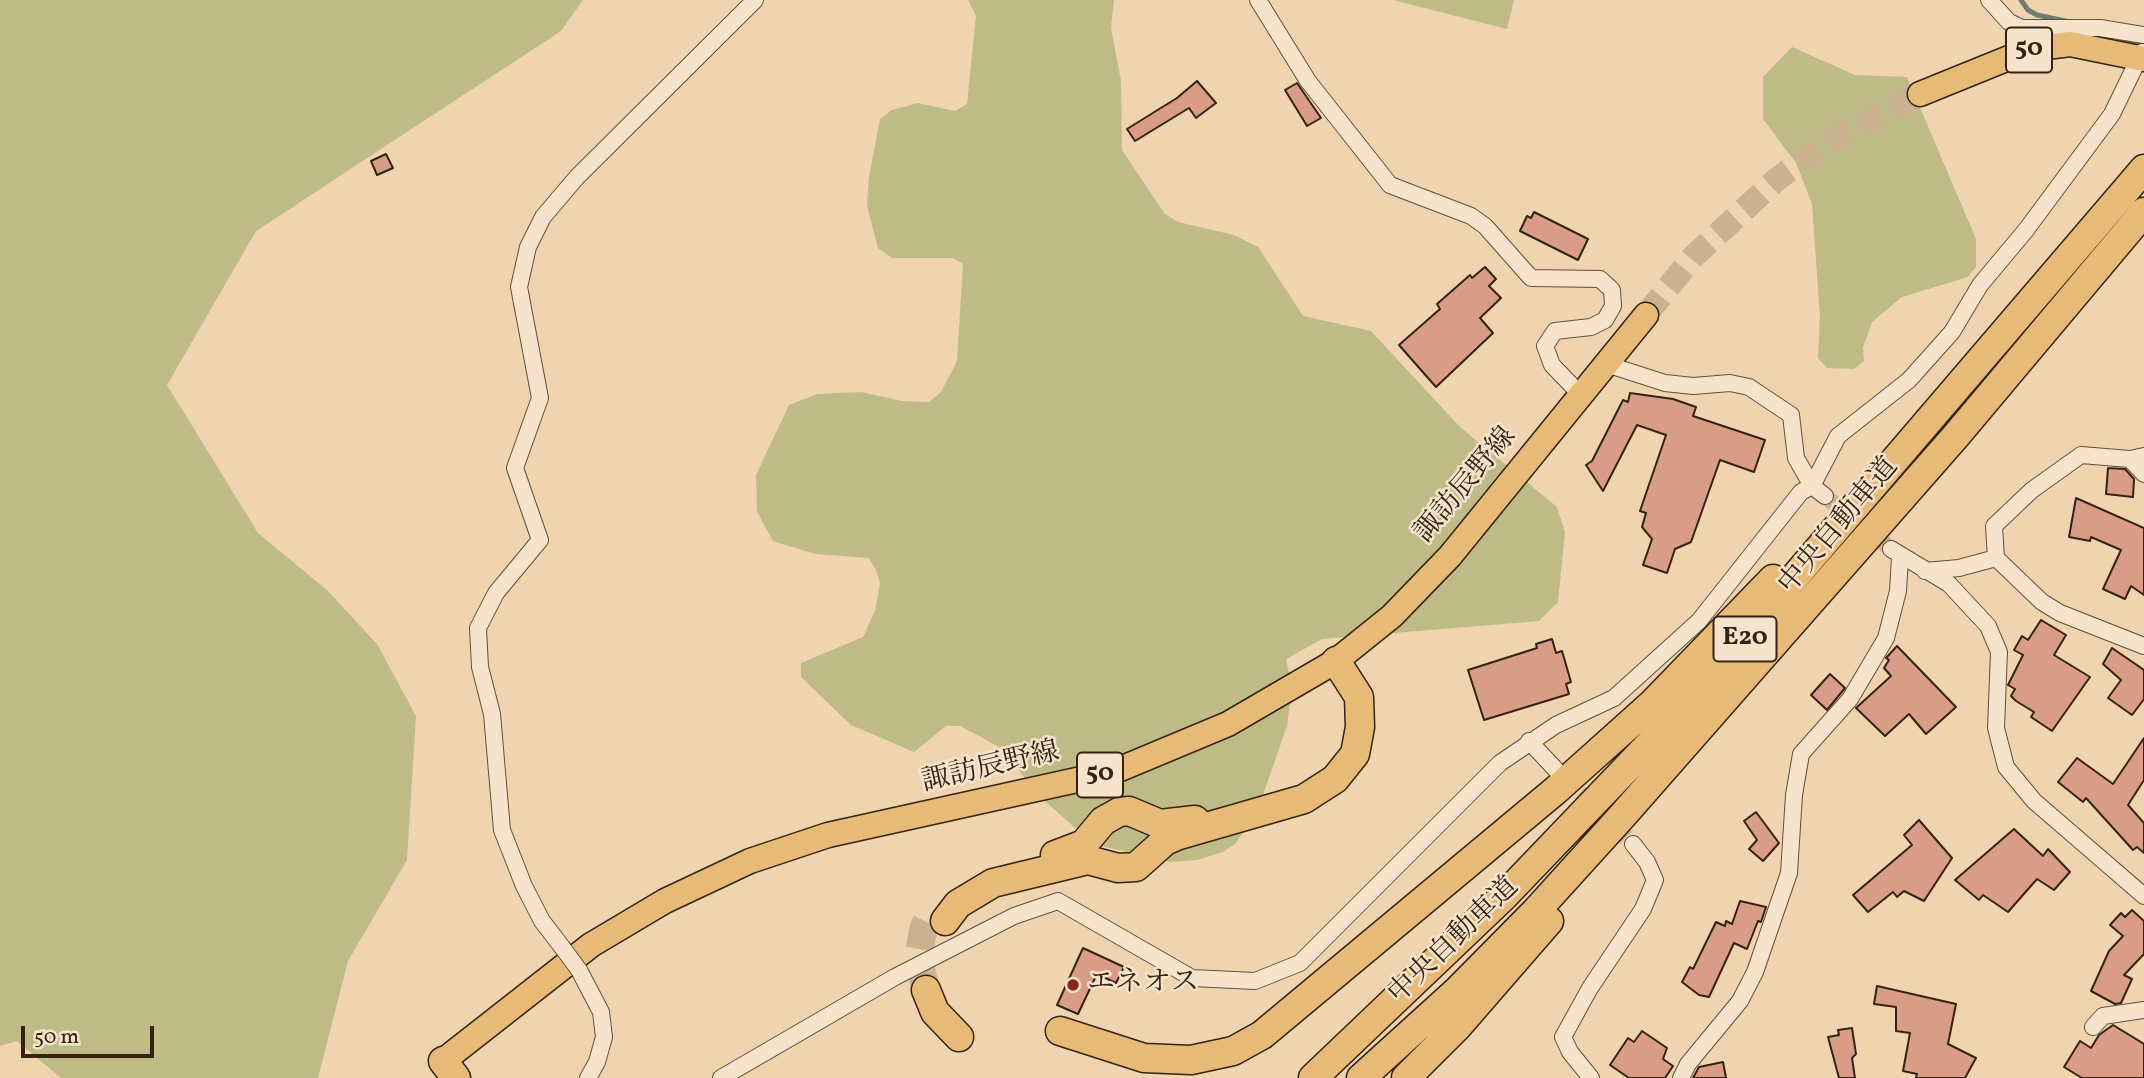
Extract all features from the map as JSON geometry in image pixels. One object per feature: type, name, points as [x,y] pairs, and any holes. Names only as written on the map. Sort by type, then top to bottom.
[{"type":"highway","name":"中央自動車道","points":[[1313,1078],[1504,896],[1668,725],[1824,547],[2144,169]]},
{"type":"highway","name":"中央自動車道","points":[[1361,1078],[1493,954],[1624,814],[1955,438],[2144,212]]},
{"type":"highway","points":[[1060,1031],[1144,1058],[1191,1060],[1233,1051],[1262,1035],[1556,790],[1652,704],[1800,551],[1966,355],[1987,352]]},
{"type":"highway","points":[[1287,804],[1160,824],[1129,811],[1119,812],[1103,821],[1084,844],[1072,851],[967,879],[942,897],[939,916],[993,883],[1088,860],[1118,868],[1136,867],[1165,841],[1304,799],[1335,779],[1355,754],[1360,727],[1359,697],[1336,661]]},
{"type":"highway","points":[[1406,1078],[1474,1008],[1612,847],[1624,814]]},
{"type":"main road","name":"50","points":[[1920,94],[2031,49],[2070,44],[2143,50]]},
{"type":"main road","name":"諏訪辰野線","points":[[449,1070],[591,945],[665,901],[750,861],[828,835],[1113,772],[1228,724],[1336,661],[1392,616],[1450,556],[1646,315]]},
{"type":"street","points":[[588,1078],[597,1062],[604,1037],[601,1012],[579,970],[530,897],[502,831],[492,714],[480,667],[478,628],[496,593],[540,540],[515,468],[540,398],[519,287],[528,247],[543,217],[577,177],[755,0]]},
{"type":"street","points":[[1258,0],[1308,81],[1390,185],[1471,216],[1485,226],[1531,278],[1600,279],[1612,290],[1613,306],[1605,320],[1591,327],[1555,331],[1545,346],[1552,365],[1581,395]]},
{"type":"street","points":[[1818,491],[1838,436],[1909,380],[1952,332],[1980,285],[2137,82],[2143,50],[2101,28],[2022,28],[2009,22],[1989,0]]},
{"type":"street","points":[[1606,365],[1665,383],[1693,386],[1730,383],[1749,387],[1791,415],[1796,458],[1818,491]]},
{"type":"street","points":[[2144,474],[2137,457],[2081,455],[2032,490],[1994,527],[1996,558],[2042,603],[2060,613],[2144,646]]},
{"type":"street","points":[[721,1078],[895,977],[1014,916],[1058,901],[1192,978],[1255,981],[1300,963],[1500,762],[1529,741],[1614,698],[1624,690],[1699,621],[1801,492],[1818,491]]},
{"type":"street","points":[[1681,1078],[1688,1064],[1740,1001],[1755,972],[1789,873],[1801,754],[1850,699],[1886,638],[1898,592],[1896,553],[1948,583],[1987,626],[1998,652],[1996,728],[2006,767],[2034,801],[2144,896]]},
{"type":"street","points":[[1925,571],[1959,568],[1996,558]]},
{"type":"street","points":[[1529,741],[1558,772]]},
{"type":"street","points":[[1591,1078],[1570,1052],[1563,1037],[1590,988],[1643,909],[1655,880],[1647,862],[1633,844]]},
{"type":"street","points":[[2093,1027],[2103,1016],[2144,1010]]},
{"type":"shaded area","points":[[0,0],[583,0],[561,31],[256,231],[167,385],[258,533],[327,590],[377,644],[416,716],[407,860],[348,961],[318,1078],[61,1078],[17,1041],[0,1046]]},
{"type":"shaded area","points":[[968,0],[1114,0],[1111,28],[1121,81],[1122,150],[1165,214],[1178,222],[1234,235],[1258,247],[1303,316],[1371,331],[1460,427],[1557,507],[1565,532],[1558,602],[1539,621],[1322,639],[1286,659],[1292,687],[1287,726],[1257,812],[1235,844],[1223,852],[1197,860],[1170,862],[1093,844],[1036,793],[1003,749],[960,726],[946,726],[914,752],[851,725],[801,677],[801,663],[863,637],[875,611],[880,583],[876,570],[869,558],[815,554],[773,541],[757,512],[756,475],[789,405],[817,394],[861,392],[902,401],[929,402],[941,392],[957,361],[963,264],[953,258],[892,258],[878,248],[867,206],[869,177],[880,119],[892,110],[918,103],[955,111],[967,104],[976,16]]},
{"type":"shaded area","points":[[1393,0],[1514,0],[1507,29]]},
{"type":"shaded area","points":[[1792,47],[1855,75],[1907,77],[1976,239],[1976,267],[1968,277],[1902,297],[1872,322],[1863,347],[1864,361],[1854,369],[1827,368],[1818,358],[1820,317],[1812,204],[1796,163],[1763,119],[1763,77]]},
{"type":"building","points":[[1197,81],[1216,103],[1196,118],[1189,108],[1135,141],[1127,129],[1177,98]]},
{"type":"building","points":[[1297,83],[1321,118],[1307,126],[1285,90]]},
{"type":"building","points":[[386,154],[393,168],[377,175],[371,161]]},
{"type":"building","points":[[1534,212],[1588,239],[1578,260],[1520,231],[1527,216],[1531,218]]},
{"type":"building","points":[[1485,267],[1496,279],[1489,286],[1501,298],[1480,318],[1493,333],[1436,387],[1399,345],[1440,309],[1437,304],[1470,275],[1472,278]]},
{"type":"building","points":[[1630,393],[1673,399],[1696,407],[1693,416],[1765,440],[1754,472],[1720,460],[1691,542],[1675,549],[1667,573],[1643,565],[1652,539],[1642,527],[1646,513],[1640,511],[1666,435],[1637,425],[1603,491],[1586,465],[1592,461],[1623,400],[1628,402]]},
{"type":"building","points":[[2108,468],[2125,469],[2134,479],[2133,497],[2106,494]]},
{"type":"building","points":[[2076,498],[2144,528],[2144,595],[2131,586],[2125,599],[2103,589],[2121,550],[2091,537],[2090,541],[2069,537]]},
{"type":"building","points":[[2041,620],[2066,635],[2054,655],[2090,677],[2052,731],[2031,717],[2034,712],[2011,696],[2015,689],[2008,685],[2023,655],[2014,650],[2022,636],[2028,640]]},
{"type":"building","points":[[1552,639],[1556,653],[1562,651],[1571,682],[1566,684],[1569,694],[1484,720],[1468,670],[1537,648],[1536,644]]},
{"type":"building","points":[[1897,646],[1956,707],[1926,734],[1909,714],[1885,736],[1856,708],[1891,676],[1884,668],[1889,660],[1886,658]]},
{"type":"building","points":[[2112,648],[2144,670],[2144,699],[2132,715],[2108,698],[2121,680],[2103,664]]},
{"type":"building","points":[[1830,674],[1845,688],[1827,710],[1811,695]]},
{"type":"building","points":[[2144,738],[2144,780],[2128,805],[2144,823],[2144,853],[2137,847],[2133,850],[2086,798],[2083,802],[2058,782],[2077,758],[2113,784]]},
{"type":"building","points":[[1756,812],[1779,843],[1763,861],[1749,849],[1757,840],[1744,821]]},
{"type":"building","points":[[1919,820],[1952,858],[1924,901],[1904,891],[1897,897],[1893,892],[1868,912],[1853,895],[1912,845],[1904,835]]},
{"type":"building","points":[[2014,829],[2043,856],[2048,849],[2070,872],[2054,890],[2037,879],[2008,912],[1983,895],[1979,900],[1955,880]]},
{"type":"building","points":[[1740,901],[1766,907],[1761,922],[1758,921],[1747,949],[1734,943],[1709,997],[1699,995],[1682,982],[1690,967],[1693,969],[1716,922],[1725,926],[1726,921],[1732,924]]},
{"type":"building","points":[[2132,910],[2144,921],[2144,954],[2124,975],[2132,979],[2121,1003],[2115,1004],[2091,991],[2109,951],[2123,936],[2110,925],[2121,913],[2125,917]]},
{"type":"building","points":[[1083,948],[1124,967],[1116,983],[1097,974],[1078,1014],[1057,1005]]},
{"type":"building","points":[[1877,986],[1956,1004],[1948,1044],[1976,1058],[1965,1078],[1916,1078],[1917,1074],[1903,1071],[1910,1033],[1896,1031],[1896,1007],[1874,1004]]},
{"type":"building","points":[[2113,1025],[2144,1044],[2144,1078],[2082,1078],[2064,1067],[2080,1041],[2091,1048],[2099,1035]]},
{"type":"building","points":[[1852,1028],[1856,1054],[1852,1058],[1855,1078],[1839,1078],[1828,1037],[1839,1035],[1838,1030]]},
{"type":"building","points":[[1642,1031],[1667,1048],[1663,1059],[1673,1066],[1665,1078],[1629,1078],[1610,1065],[1628,1038],[1634,1042]]},
{"type":"building","points":[[1723,1062],[1726,1078],[1693,1078],[1699,1067]]},
{"type":"waterway","points":[[2021,0],[2028,10],[2037,15],[2070,22]]},
{"type":"waterway","points":[[2122,39],[2144,46]]},
{"type":"tunnel","points":[[1646,315],[1692,258],[1776,180],[1833,139],[1920,94]]},
{"type":"tunnel","points":[[1825,496],[1891,549]]},
{"type":"tunnel","points":[[1563,776],[1633,844]]},
{"type":"tunnel","points":[[926,990],[918,957],[924,927],[932,911]]},
{"type":"place","name":"エネオス","points":[[1073,985]]}]
